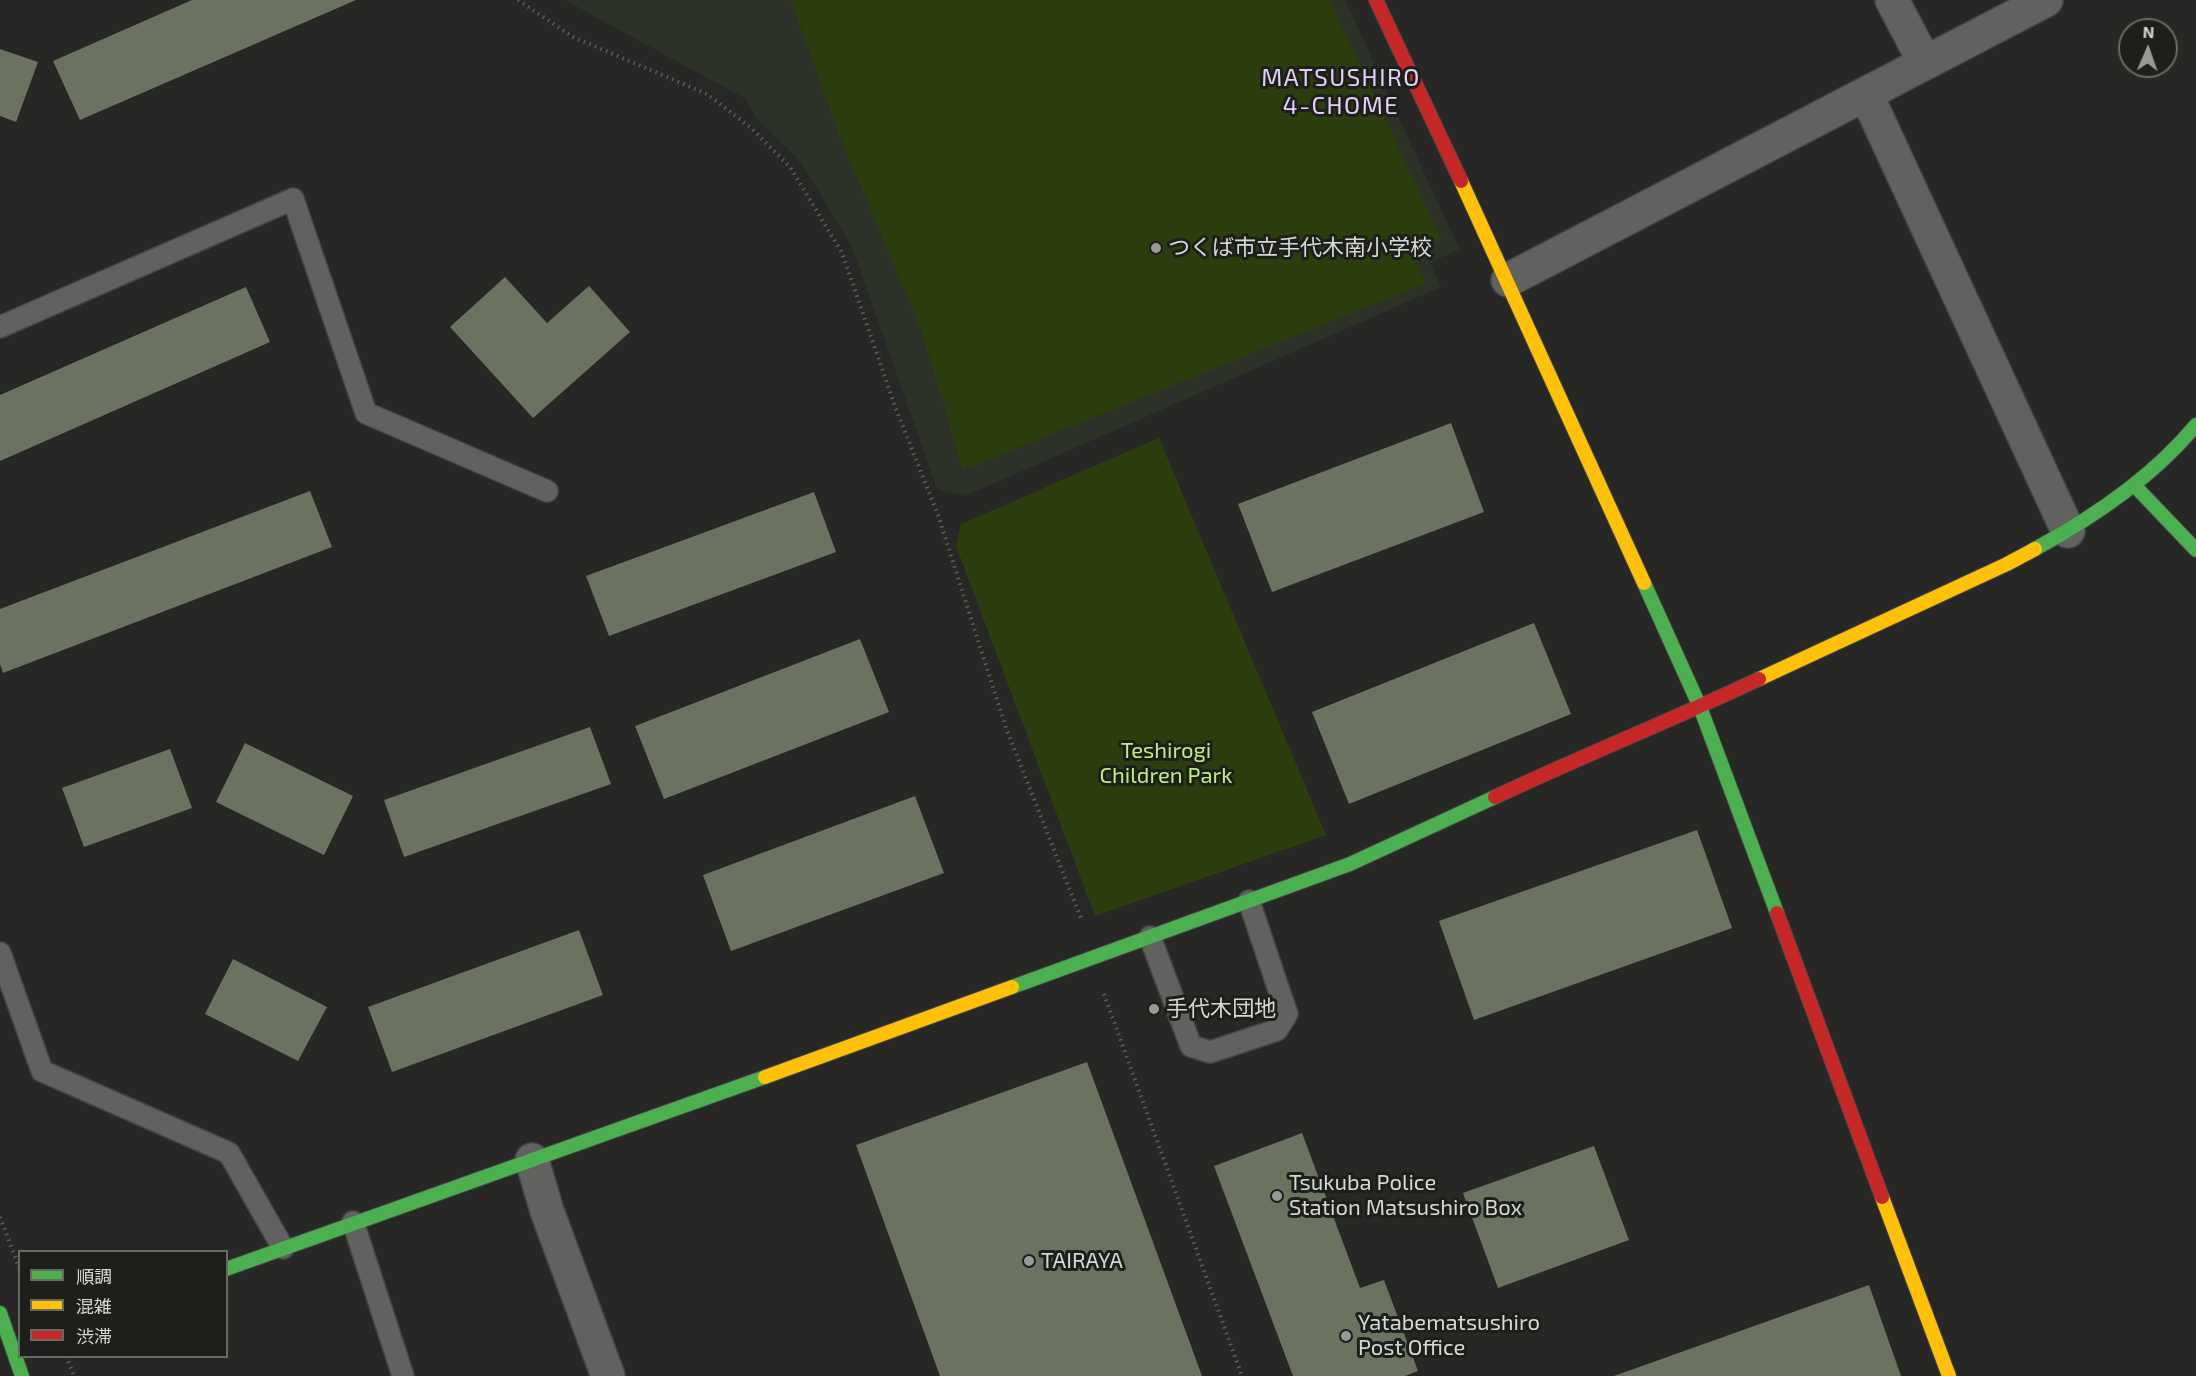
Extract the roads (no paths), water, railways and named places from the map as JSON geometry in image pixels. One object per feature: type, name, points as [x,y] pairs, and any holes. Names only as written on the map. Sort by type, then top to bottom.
[{"type":"main road","points":[[1376,0],[1508,280],[1700,707],[1949,1376]]},
{"type":"main road","points":[[228,1268],[1092,959],[1350,864],[1583,756],[1700,707],[2007,564],[2068,531],[2134,485],[2182,442],[2196,424]]},
{"type":"main road","points":[[2134,485],[2196,550]]},
{"type":"main road","points":[[0,1313],[22,1376]]},
{"type":"street","points":[[1892,0],[1925,63]]},
{"type":"street","points":[[1508,280],[2046,0]]},
{"type":"street","points":[[1866,94],[2068,531]]},
{"type":"street","points":[[532,1160],[547,1211],[608,1376]]},
{"type":"lane","points":[[0,327],[293,199],[366,413],[547,491]]},
{"type":"lane","points":[[1150,937],[1191,1046],[1210,1052],[1276,1030],[1287,1014],[1250,900]]},
{"type":"lane","points":[[0,953],[42,1071],[229,1152],[283,1248]]},
{"type":"lane","points":[[353,1222],[403,1376]]},
{"type":"place","name":"つくば市立手代木南小学校","points":[[1156,248]]},
{"type":"place","name":"手代木団地","points":[[1154,1009]]},
{"type":"place","name":"Tsukuba Police Station Matsushiro Box","points":[[1277,1196]]},
{"type":"place","name":"TAIRAYA","points":[[1029,1261]]},
{"type":"place","name":"Yatabematsushiro Post Office","points":[[1346,1336]]},
{"type":"district","name":"MATSUSHIRO 4-CHOME","points":[[1341,92]]},
{"type":"park label","name":"Teshirogi Children Park","points":[[1166,764]]}]
